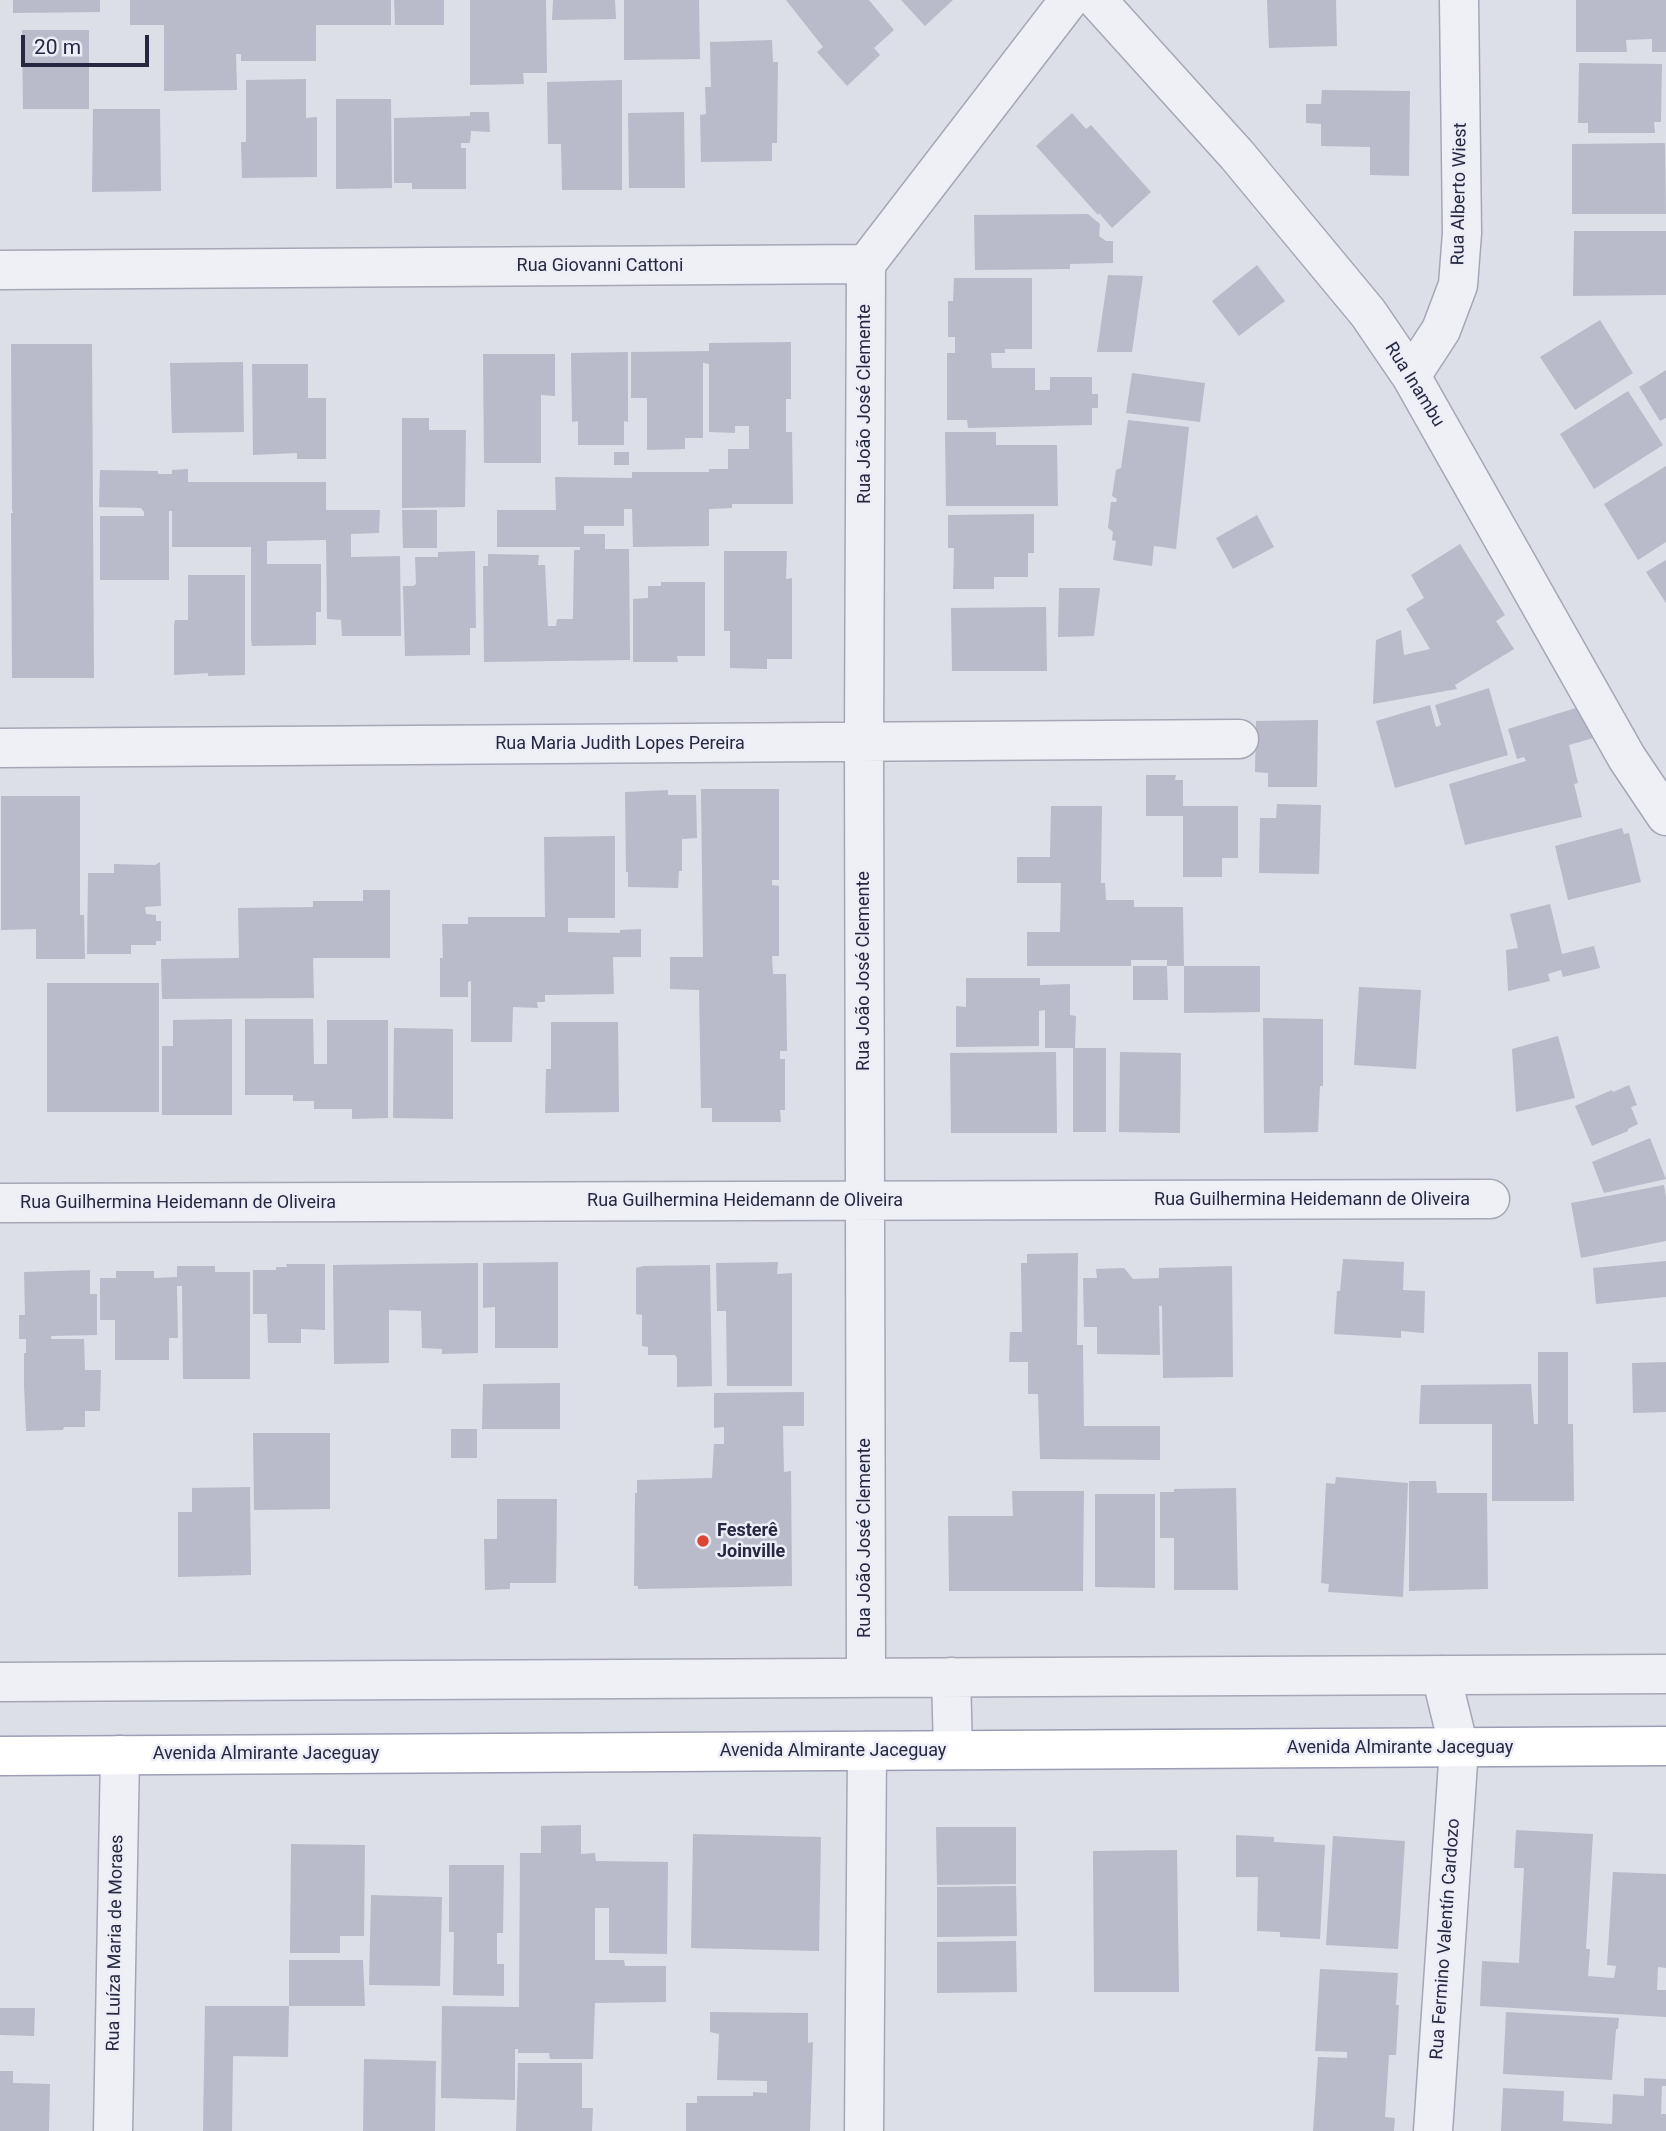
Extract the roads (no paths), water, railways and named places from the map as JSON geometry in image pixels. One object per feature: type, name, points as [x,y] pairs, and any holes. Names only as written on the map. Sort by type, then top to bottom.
[{"type":"main road","name":"Avenida Almirante Jaceguay","points":[[0,1756],[1666,1746]]},
{"type":"street","points":[[866,264],[1069,0]]},
{"type":"street","name":"Rua Inambu","points":[[1097,0],[1229,145],[1368,313],[1411,376],[1627,758],[1666,816]]},
{"type":"street","name":"Rua Alberto Wiest","points":[[1411,376],[1441,330],[1458,285],[1462,233],[1459,0]]},
{"type":"street","name":"Rua Giovanni Cattoni","points":[[0,270],[866,264]]},
{"type":"street","name":"Rua João José Clemente","points":[[866,264],[866,1677]]},
{"type":"street","name":"Rua Maria Judith Lopes Pereira","points":[[0,748],[1239,740]]},
{"type":"street","name":"Rua Guilhermina Heidemann de Oliveira","points":[[0,1203],[1490,1199]]},
{"type":"street","points":[[0,1682],[1666,1674]]},
{"type":"street","name":"Rua Fermino Valentín Cardozo","points":[[1433,2131],[1459,1748],[1441,1675]]},
{"type":"street","points":[[951,1677],[953,1750]]},
{"type":"street","points":[[864,2131],[867,1751]]},
{"type":"street","name":"Rua Luíza Maria de Moraes","points":[[113,2131],[120,1755]]},
{"type":"place","name":"Festerê Joinville","points":[[703,1541]]}]
